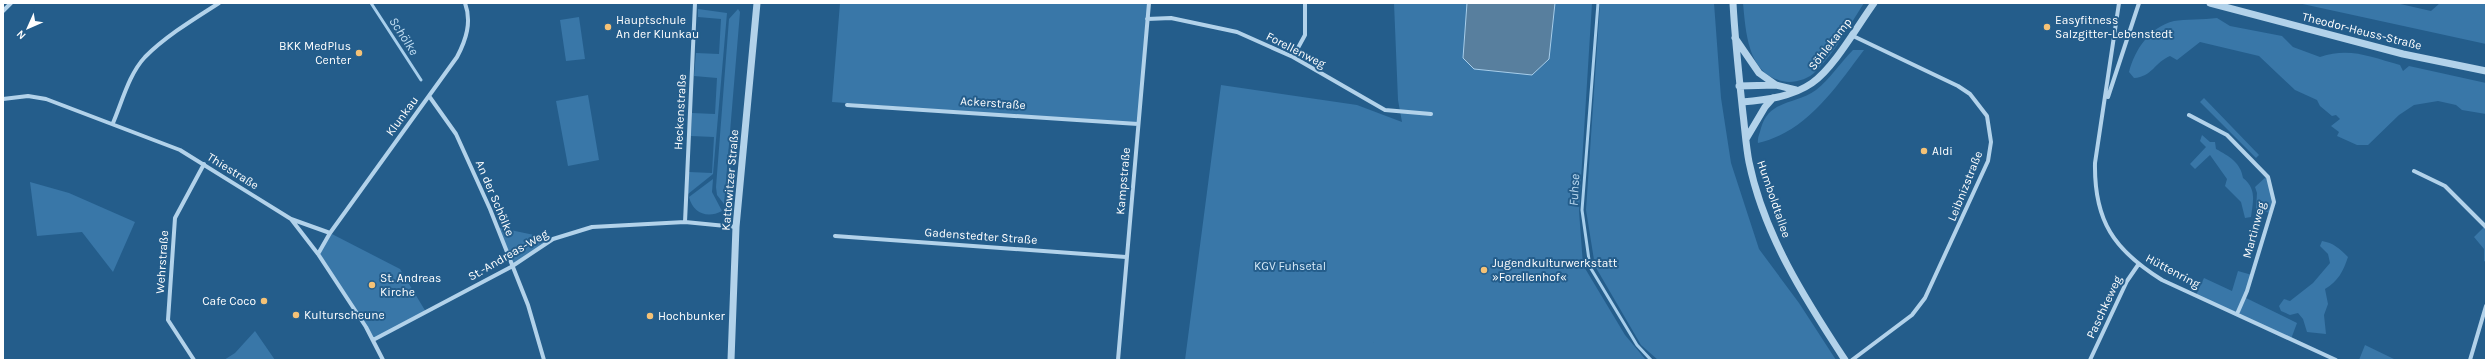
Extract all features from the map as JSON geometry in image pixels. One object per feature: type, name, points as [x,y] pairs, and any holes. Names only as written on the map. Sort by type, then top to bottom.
[{"type":"street","points":[[3,11],[11,3]]},
{"type":"street","points":[[113,123],[134,73],[145,58],[189,22],[220,3]]},
{"type":"street","name":"Klunkau","points":[[318,254],[330,233],[457,57],[467,38],[468,11],[465,3]]},
{"type":"street","name":"Heckenstraße","points":[[684,222],[695,3]]},
{"type":"street","name":"Kattowitzer Straße","points":[[731,360],[736,226],[756,3]]},
{"type":"street","name":"Kampstraße","points":[[1118,360],[1149,3]]},
{"type":"street","points":[[1293,57],[1305,35],[1305,3]]},
{"type":"street","name":"Humboldtallee","points":[[1733,3],[1739,86],[1749,162],[1778,245],[1807,303],[1845,360]]},
{"type":"street","name":"Söhlekamp","points":[[1742,102],[1773,98],[1812,83],[1825,71],[1874,3]]},
{"type":"street","name":"Hüttenring","points":[[2119,3],[2095,163],[2095,186],[2099,210],[2107,228],[2121,248],[2138,265],[2162,280],[2336,360]]},
{"type":"street","name":"Hüttenring","points":[[2105,103],[2125,51],[2139,3]]},
{"type":"street","name":"Theodor-Heuss-Straße","points":[[2210,3],[2388,50],[2486,71]]},
{"type":"street","name":"Forellenweg","points":[[1147,19],[1171,18],[1237,32],[1293,57],[1385,110],[1431,114]]},
{"type":"street","name":"Leibnizstraße","points":[[1851,35],[1958,86],[1970,94],[1987,116],[1991,142],[1988,161],[1926,298],[1912,315],[1852,360]]},
{"type":"street","points":[[1735,38],[1759,73],[1776,85]]},
{"type":"street","points":[[1739,86],[1776,85],[1796,90]]},
{"type":"street","name":"Thiestraße","points":[[3,99],[22,96],[39,97],[113,123],[180,150],[291,219],[318,254],[373,340],[384,360]]},
{"type":"street","name":"An der Schölke","points":[[429,96],[456,134],[490,209],[528,304],[544,360]]},
{"type":"street","points":[[1746,139],[1765,107],[1773,98]]},
{"type":"street","name":"Ackerstraße","points":[[847,105],[1138,124]]},
{"type":"street","name":"Martinweg","points":[[2189,115],[2227,135],[2267,176],[2270,184],[2274,202],[2247,291],[2237,314]]},
{"type":"street","name":"Wehrstraße","points":[[194,360],[168,320],[175,218],[204,164]]},
{"type":"street","points":[[2414,171],[2445,186],[2486,227]]},
{"type":"street","points":[[291,219],[330,233]]},
{"type":"street","name":"St.-Andreas-Weg","points":[[373,340],[512,267],[553,239],[592,227],[684,222],[736,226]]},
{"type":"street","name":"Gadenstedter Straße","points":[[835,236],[1126,257]]},
{"type":"street","name":"Paschkeweg","points":[[2090,360],[2127,280],[2138,265]]},
{"type":"street","points":[[2470,360],[2486,306]]},
{"type":"green space","points":[[840,3],[1149,3],[1138,124],[832,102]]},
{"type":"green space","name":"KGV Fuhsetal","points":[[1394,3],[1467,3],[1463,58],[1549,59],[1555,3],[1592,3],[1579,211],[1583,265],[1625,335],[1646,360],[1185,360],[1221,85],[1357,105],[1402,122],[1398,100]]},
{"type":"green space","points":[[1600,3],[1714,3],[1721,98],[1731,163],[1759,249],[1799,303],[1836,360],[1658,360],[1641,345],[1595,266],[1586,210]]},
{"type":"green space","points":[[1743,3],[1864,3],[1836,47],[1816,71],[1811,76],[1804,79],[1789,82],[1775,79],[1765,73],[1757,64],[1748,41]]},
{"type":"green space","points":[[2298,3],[2396,3],[2431,11],[2440,3],[2486,3],[2486,44]]},
{"type":"green space","points":[[698,9],[727,13],[713,174],[688,194],[689,172],[712,173],[714,137],[691,136],[692,113],[715,114],[717,78],[694,76],[696,53],[719,54],[721,19],[698,17]]},
{"type":"green space","points":[[738,9],[740,12],[724,204],[717,195],[716,187],[729,19]]},
{"type":"green space","points":[[579,17],[585,59],[566,61],[560,20]]},
{"type":"green space","points":[[2217,18],[2230,26],[2282,36],[2293,47],[2320,57],[2341,53],[2360,54],[2400,65],[2403,71],[2409,66],[2486,83],[2486,114],[2462,110],[2456,105],[2438,101],[2414,105],[2399,115],[2368,145],[2357,145],[2337,136],[2339,132],[2331,126],[2340,119],[2336,115],[2332,116],[2320,106],[2317,100],[2295,90],[2259,56],[2200,42],[2177,60],[2170,56],[2145,75],[2134,78],[2129,72],[2135,55],[2140,47],[2158,28],[2174,21]]},
{"type":"green space","points":[[1853,50],[1864,50],[1843,79],[1819,106],[1791,129],[1758,143],[1761,128],[1770,112],[1777,107],[1808,95],[1816,90],[1826,81]]},
{"type":"green space","points":[[588,95],[599,160],[568,166],[556,101]]},
{"type":"green space","points":[[2204,98],[2259,155],[2256,158],[2200,102]]},
{"type":"green space","points":[[2202,135],[2210,142],[2215,142],[2216,149],[2234,160],[2240,168],[2243,178],[2250,186],[2252,191],[2253,201],[2251,217],[2245,218],[2241,202],[2225,186],[2227,179],[2210,155],[2195,169],[2190,164],[2206,147],[2200,141]]},
{"type":"green space","points":[[2267,176],[2274,202],[2270,213],[2256,209],[2257,193],[2255,187]]},
{"type":"green space","points":[[713,179],[712,192],[722,211],[711,214],[701,213],[697,211],[691,203],[689,197]]},
{"type":"green space","points":[[30,182],[69,193],[135,222],[113,272],[82,232],[37,236]]},
{"type":"green space","points":[[2485,226],[2486,262],[2484,261],[2484,249],[2474,237]]},
{"type":"green space","points":[[496,227],[553,239],[511,267]]},
{"type":"green space","points":[[330,233],[400,269],[426,312],[373,340],[318,254]]},
{"type":"green space","points":[[2322,241],[2333,245],[2348,257],[2340,276],[2325,289],[2328,304],[2324,315],[2326,334],[2307,332],[2303,319],[2298,313],[2290,315],[2281,311],[2279,306],[2284,299],[2290,301],[2313,283],[2330,263],[2328,254],[2320,246]]},
{"type":"green space","points":[[2238,271],[2252,275],[2244,297],[2297,323],[2291,339],[2196,295],[2204,278],[2232,291]]},
{"type":"green space","points":[[255,331],[275,360],[224,360],[235,353]]},
{"type":"green space","points":[[2365,345],[2396,360],[2359,360]]},
{"type":"shaded area","points":[[1467,3],[1555,3],[1549,59],[1532,75],[1474,69],[1463,58]]},
{"type":"waterway","name":"Schölke","points":[[371,3],[421,80]]},
{"type":"waterway","name":"Fuhse","points":[[1598,3],[1582,210],[1590,267],[1637,345],[1651,360]]},
{"type":"place","name":"Hauptschule An der Klunkau","points":[[608,27]]},
{"type":"place","name":"Easyfitness Salzgitter-Lebenstedt","points":[[2047,27]]},
{"type":"place","name":"BKK MedPlus Center","points":[[359,53]]},
{"type":"place","name":"Aldi","points":[[1924,151]]},
{"type":"place","name":"Jugendkulturwerkstatt »Forellenhof«","points":[[1484,270]]},
{"type":"place","name":"St. Andreas Kirche","points":[[372,285]]},
{"type":"place","name":"Cafe Coco","points":[[264,301]]},
{"type":"place","name":"Kulturscheune","points":[[296,315]]},
{"type":"place","name":"Hochbunker","points":[[650,316]]}]
